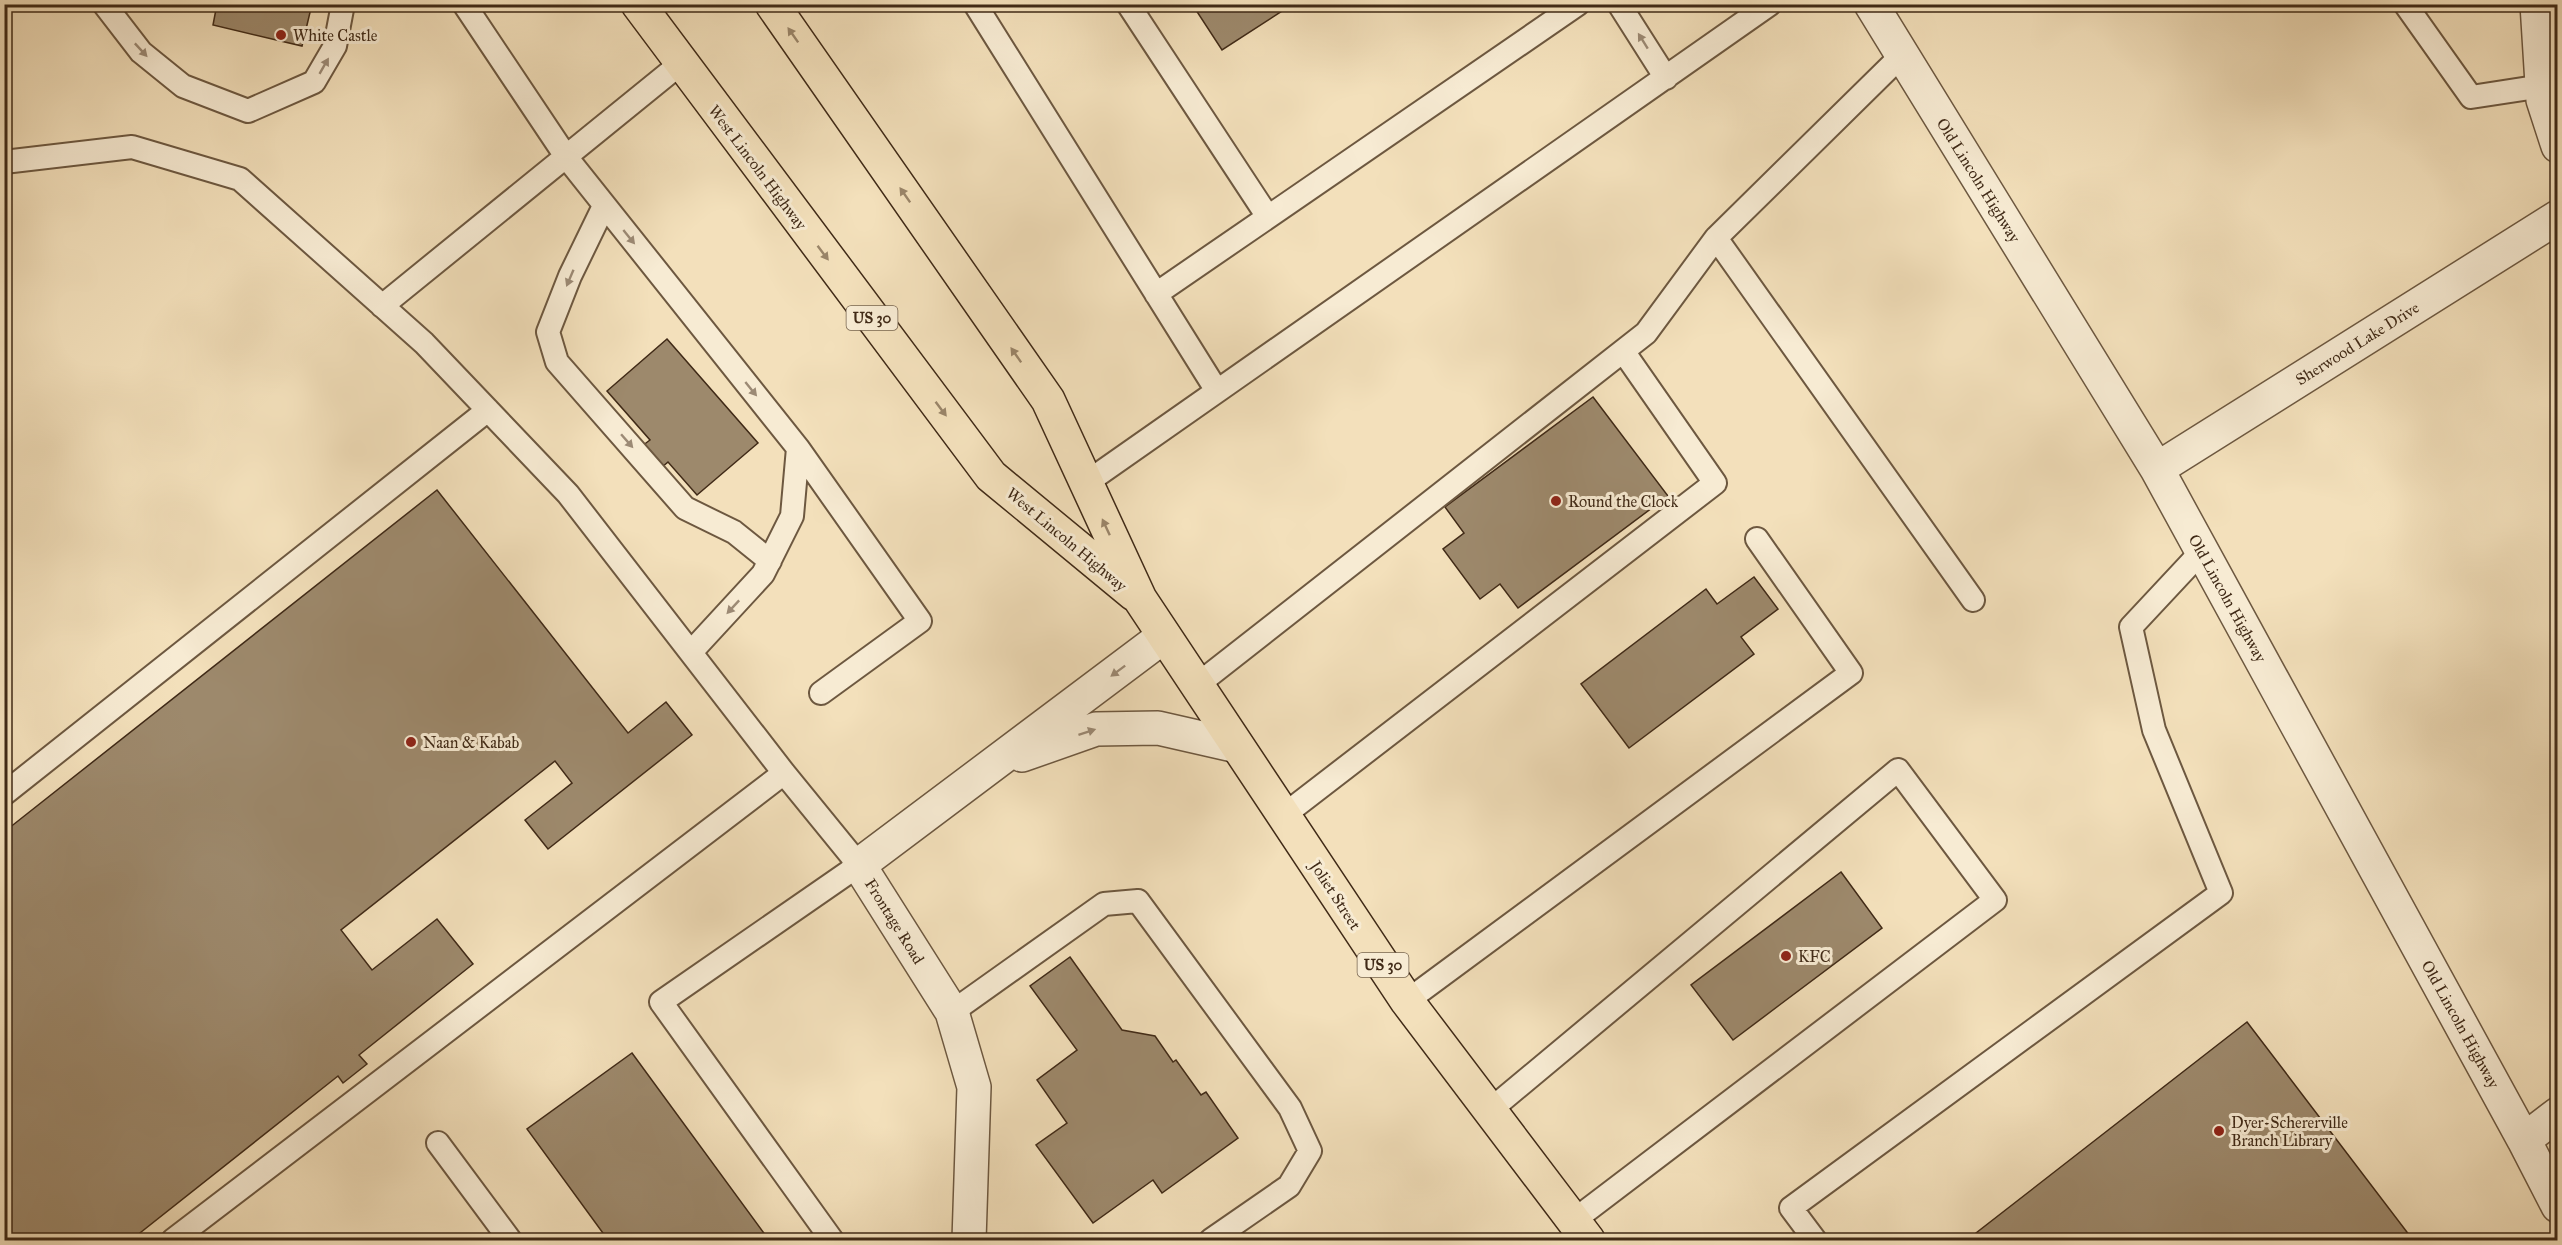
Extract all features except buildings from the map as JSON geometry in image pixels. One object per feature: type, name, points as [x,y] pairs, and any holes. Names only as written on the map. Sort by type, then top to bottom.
[{"type":"main road","name":"West Lincoln Highway","points":[[638,4],[992,476],[1140,599]]},
{"type":"main road","name":"West Lincoln Highway","points":[[772,4],[1048,400],[1140,599]]},
{"type":"main road","name":"Joliet Street","points":[[1140,599],[1407,1001],[1580,1231]]},
{"type":"street","name":"Old Lincoln Highway","points":[[1871,4],[2157,469],[2558,1206]]},
{"type":"street","points":[[2537,4],[2543,100],[2558,146]]},
{"type":"street","name":"Sherwood Lake Drive","points":[[2157,469],[2558,216]]},
{"type":"street","name":"Frontage Road","points":[[969,1240],[974,1087],[952,1012],[859,865],[1164,636]]},
{"type":"street","points":[[992,765],[1096,729],[1158,728],[1237,746]]},
{"type":"street","points":[[2524,1140],[2558,1114]]},
{"type":"lane","points":[[104,4],[141,52],[183,86],[248,111],[314,82],[335,45],[343,4]]},
{"type":"lane","points":[[464,4],[567,158],[798,448],[920,621],[821,693]]},
{"type":"lane","points":[[975,4],[1217,391]]},
{"type":"lane","points":[[1128,4],[1268,218]]},
{"type":"lane","points":[[1156,294],[1578,4]]},
{"type":"lane","points":[[1620,4],[1666,78]]},
{"type":"lane","points":[[2406,4],[2471,97],[2542,86]]},
{"type":"lane","points":[[1086,483],[1770,5]]},
{"type":"lane","points":[[1197,684],[1646,333],[1716,238],[1902,55]]},
{"type":"lane","points":[[382,306],[681,64]]},
{"type":"lane","points":[[4,162],[132,147],[240,179],[423,343],[568,494],[859,865],[662,1002],[832,1240]]},
{"type":"lane","points":[[604,206],[570,276],[548,332],[557,363],[686,508],[734,532],[770,561]]},
{"type":"lane","points":[[1716,238],[1973,600]]},
{"type":"lane","points":[[1284,815],[1716,483],[1623,351]]},
{"type":"lane","points":[[4,794],[488,410]]},
{"type":"lane","points":[[692,651],[763,574],[770,561],[792,516],[798,448]]},
{"type":"lane","points":[[1407,1001],[1851,673],[1757,539]]},
{"type":"lane","points":[[1815,1240],[1791,1208],[2221,893],[2154,730],[2131,627],[2202,551]]},
{"type":"lane","points":[[1489,1112],[1898,771],[1995,900],[1580,1231]]},
{"type":"lane","points":[[173,1240],[784,772]]},
{"type":"lane","points":[[952,1012],[1104,904],[1138,901],[1290,1108],[1310,1151],[1289,1186],[1211,1240]]},
{"type":"lane","points":[[438,1143],[510,1240]]},
{"type":"place","name":"White Castle","points":[[281,35]]},
{"type":"place","name":"Round the Clock","points":[[1556,501]]},
{"type":"place","name":"Naan & Kabab","points":[[411,742]]},
{"type":"place","name":"KFC","points":[[1786,956]]},
{"type":"place","name":"Dyer-Schererville Branch Library","points":[[2219,1131]]}]
